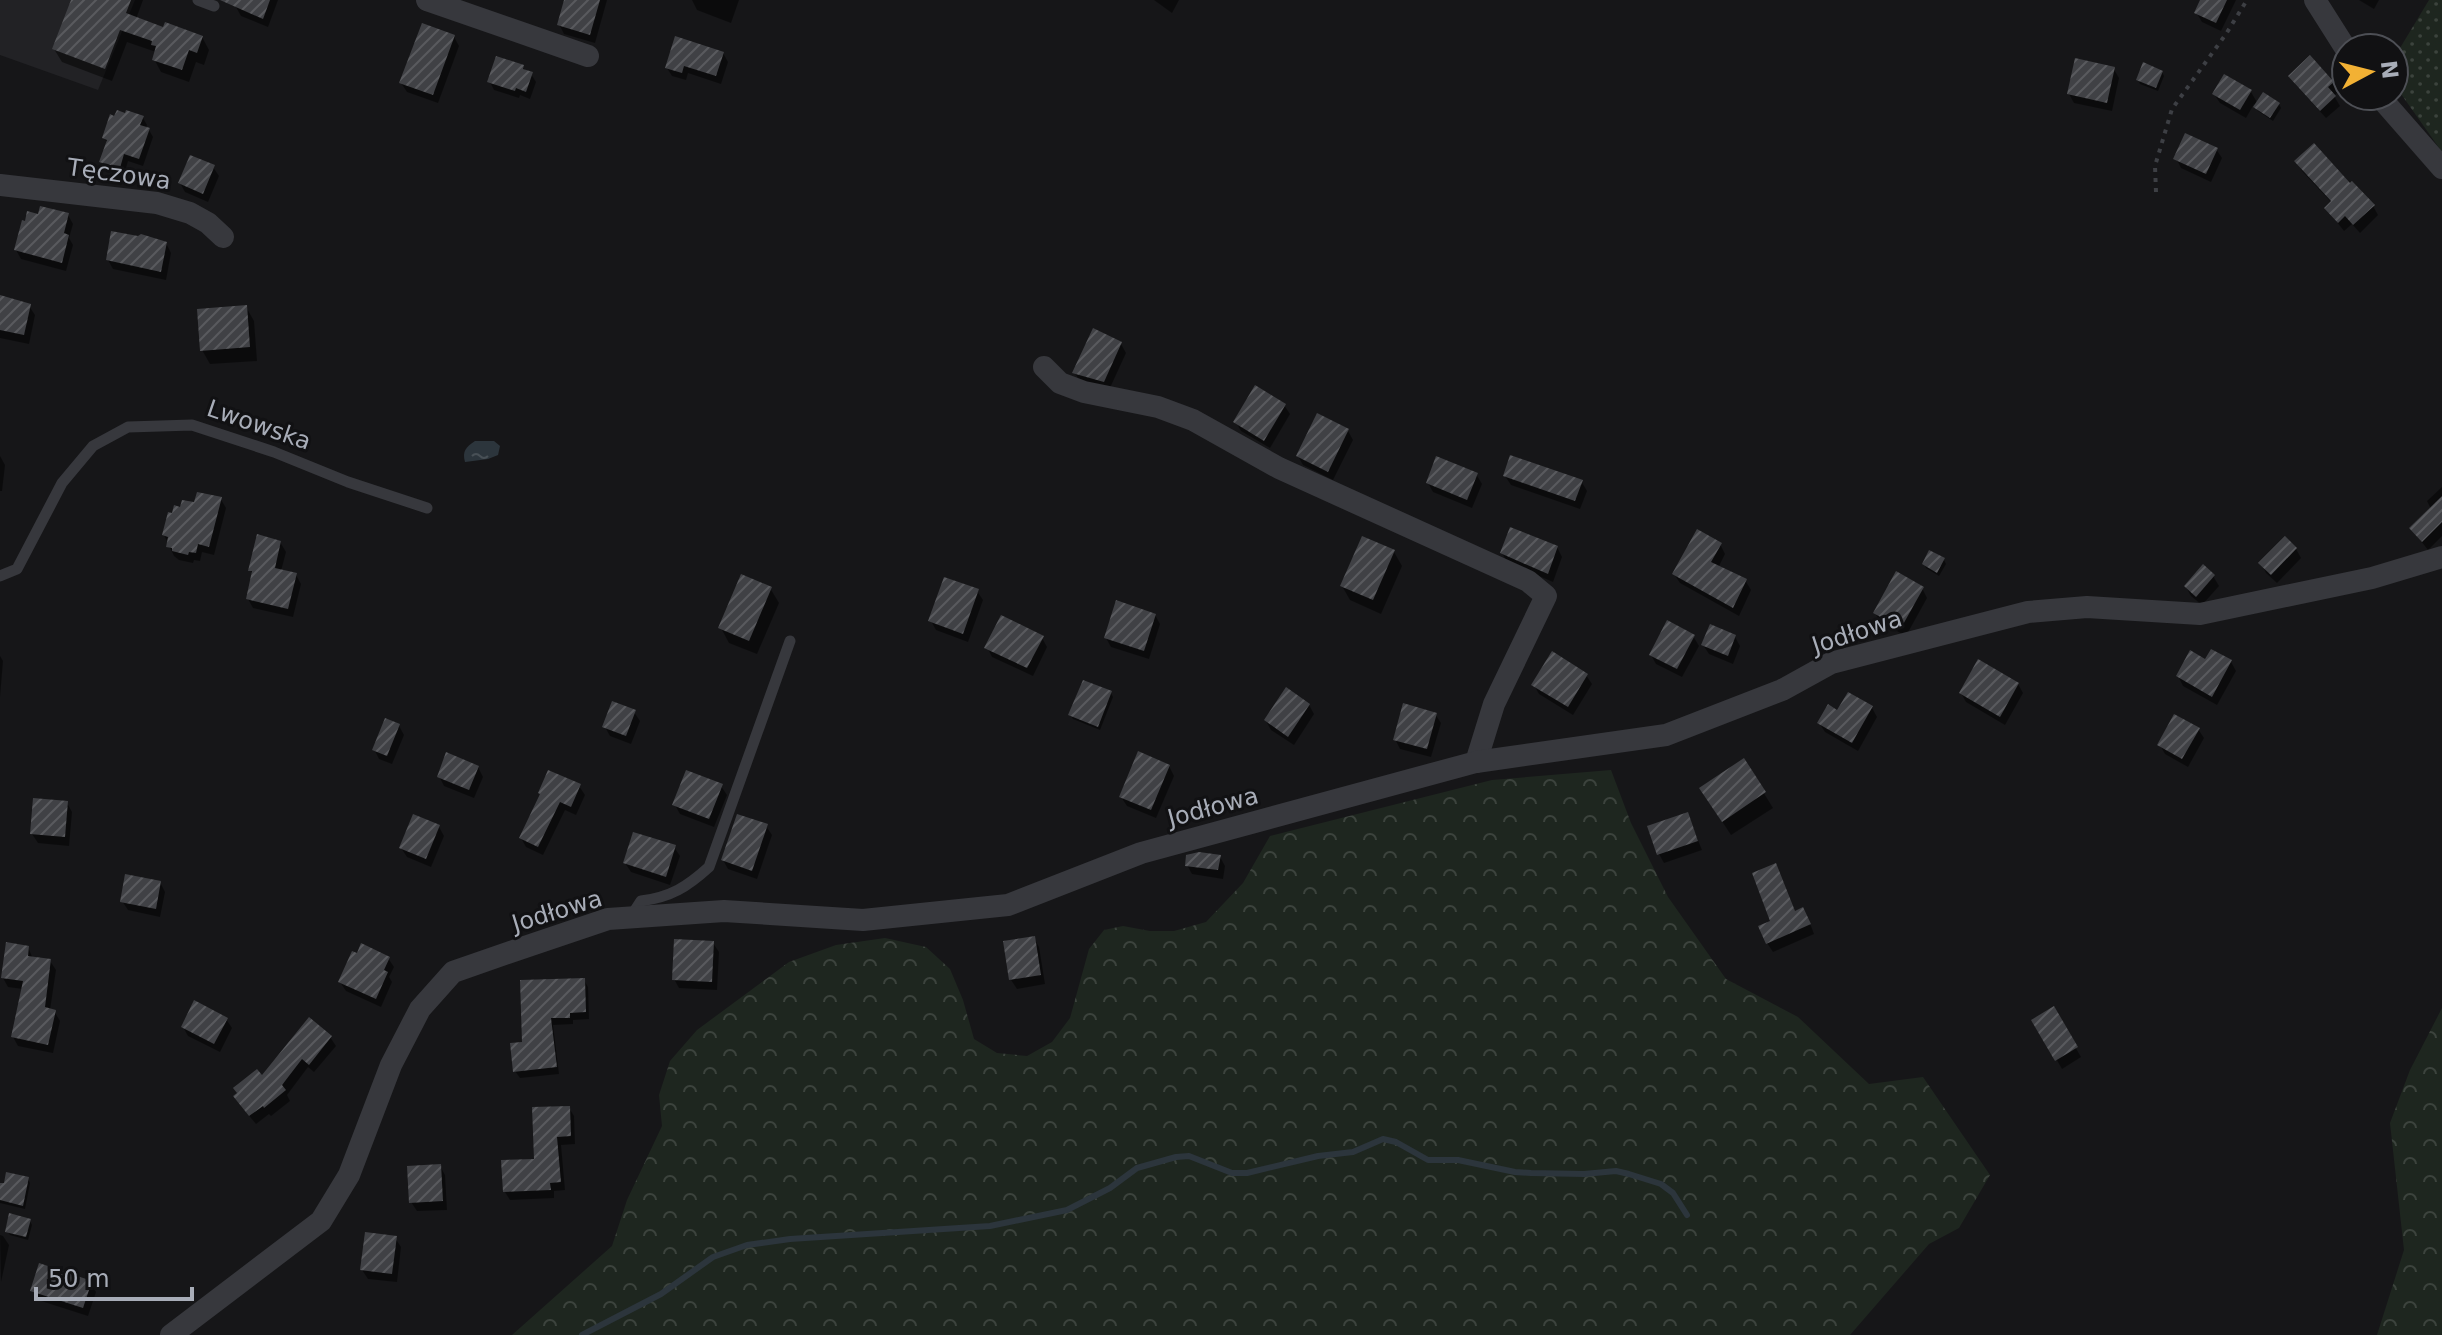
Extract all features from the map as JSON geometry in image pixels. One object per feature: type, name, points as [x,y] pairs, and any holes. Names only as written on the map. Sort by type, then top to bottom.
[{"type":"street","points":[[427,0],[588,56]]},
{"type":"street","points":[[2315,0],[2335,32]]},
{"type":"street","points":[[2393,112],[2442,168]]},
{"type":"street","name":"Tęczowa","points":[[0,185],[157,203],[190,213],[208,223],[223,237]]},
{"type":"street","points":[[1044,367],[1060,383],[1158,407],[1193,420],[1279,468],[1528,581],[1546,596],[1494,704],[1476,762]]},
{"type":"street","name":"Jodłowa","points":[[171,1335],[321,1221],[349,1175],[391,1065],[420,1009],[453,972],[608,919],[724,911],[863,920],[1008,905],[1141,853],[1476,762],[1666,735],[1782,690],[1831,663],[2028,612],[2087,607],[2200,614],[2372,578],[2442,557]]},
{"type":"lane","points":[[198,0],[214,6]]},
{"type":"lane","name":"Lwowska","points":[[0,576],[17,569],[62,483],[93,446],[128,427],[192,425],[427,508]]},
{"type":"lane","points":[[630,918],[641,901],[661,898],[690,885],[709,867],[790,641]]},
{"type":"path","points":[[2156,192],[2155,166],[2172,109],[2247,0]]},
{"type":"shaded area","points":[[0,0],[135,0],[98,90],[0,55]]},
{"type":"green space","points":[[2429,0],[2442,0],[2442,152],[2410,107],[2410,32]]},
{"type":"green space","points":[[1611,770],[1631,823],[1668,897],[1726,979],[1798,1017],[1869,1084],[1923,1077],[1990,1175],[1959,1228],[1929,1244],[1850,1335],[512,1335],[612,1246],[627,1200],[662,1126],[659,1095],[670,1061],[697,1030],[789,962],[836,945],[885,938],[926,947],[950,969],[974,1039],[997,1053],[1027,1056],[1052,1042],[1070,1018],[1089,949],[1104,930],[1123,926],[1174,931],[1206,922],[1243,883],[1270,836],[1492,780]]},
{"type":"green space","points":[[2442,1008],[2442,1335],[2377,1335],[2404,1250],[2390,1123],[2410,1070]]},
{"type":"water","points":[[475,441],[494,441],[500,446],[498,455],[465,462],[466,450]]},
{"type":"building","points":[[71,0],[131,0],[126,13],[163,27],[165,22],[203,36],[197,53],[189,50],[182,70],[152,60],[156,46],[151,45],[152,41],[120,30],[105,69],[52,49]]},
{"type":"building","points":[[220,0],[270,0],[263,19]]},
{"type":"building","points":[[564,0],[600,0],[590,35],[557,25]]},
{"type":"building","points":[[2200,0],[2227,0],[2216,23],[2194,13]]},
{"type":"building","points":[[422,23],[455,35],[433,95],[399,83]]},
{"type":"building","points":[[675,36],[724,52],[716,76],[684,66],[682,73],[665,68]]},
{"type":"building","points":[[2310,55],[2330,78],[2330,102],[2320,111],[2288,76]]},
{"type":"building","points":[[496,56],[524,65],[523,69],[533,72],[526,92],[487,82]]},
{"type":"building","points":[[2075,58],[2115,67],[2107,103],[2067,94]]},
{"type":"building","points":[[2143,62],[2163,71],[2156,88],[2136,80]]},
{"type":"building","points":[[2224,74],[2252,90],[2240,110],[2212,94]]},
{"type":"building","points":[[2263,92],[2280,103],[2270,118],[2253,107]]},
{"type":"building","points":[[117,110],[144,116],[140,125],[150,128],[139,159],[124,154],[120,168],[99,162],[107,140],[102,138],[110,114],[114,116]]},
{"type":"building","points":[[2185,133],[2218,148],[2206,174],[2173,159]]},
{"type":"building","points":[[2314,143],[2375,205],[2353,225],[2345,216],[2338,223],[2324,208],[2331,201],[2294,161]]},
{"type":"building","points":[[190,155],[215,165],[203,194],[178,183]]},
{"type":"building","points":[[40,206],[69,213],[64,233],[69,235],[62,263],[14,250],[27,211],[38,214]]},
{"type":"building","points":[[111,231],[141,234],[167,242],[161,272],[106,260]]},
{"type":"building","points":[[0,295],[31,304],[24,335],[0,330]]},
{"type":"building","points":[[247,305],[250,347],[200,351],[197,309]]},
{"type":"building","points":[[1093,328],[1122,342],[1104,382],[1072,373]]},
{"type":"building","points":[[1255,385],[1286,404],[1264,441],[1233,422]]},
{"type":"building","points":[[1317,413],[1349,429],[1328,472],[1296,456]]},
{"type":"building","points":[[1510,455],[1583,480],[1575,501],[1503,476]]},
{"type":"building","points":[[1436,456],[1478,473],[1467,500],[1426,483]]},
{"type":"building","points":[[197,492],[222,497],[209,547],[198,544],[196,553],[189,552],[188,555],[172,551],[172,548],[166,547],[168,537],[162,535],[168,512],[172,513],[174,505],[180,507],[182,500],[194,502]]},
{"type":"building","points":[[2442,496],[2442,522],[2422,542],[2409,528]]},
{"type":"building","points":[[1510,527],[1558,546],[1548,574],[1500,553]]},
{"type":"building","points":[[1697,529],[1722,543],[1711,562],[1747,579],[1733,608],[1672,574]]},
{"type":"building","points":[[257,534],[281,541],[275,568],[297,573],[288,609],[246,599],[252,571],[248,571]]},
{"type":"building","points":[[1362,536],[1395,550],[1373,600],[1340,586]]},
{"type":"building","points":[[2285,536],[2297,548],[2271,575],[2258,563]]},
{"type":"building","points":[[1929,550],[1945,558],[1937,573],[1922,564]]},
{"type":"building","points":[[2203,564],[2215,575],[2196,597],[2184,586]]},
{"type":"building","points":[[1896,571],[1924,587],[1901,628],[1873,613]]},
{"type":"building","points":[[741,574],[772,587],[749,641],[718,628]]},
{"type":"building","points":[[944,577],[979,589],[963,634],[928,621]]},
{"type":"building","points":[[1116,600],[1156,614],[1144,651],[1104,638]]},
{"type":"building","points":[[1001,615],[1044,636],[1027,668],[984,648]]},
{"type":"building","points":[[1667,620],[1695,635],[1677,669],[1649,655]]},
{"type":"building","points":[[1710,624],[1736,635],[1728,656],[1701,645]]},
{"type":"building","points":[[2211,649],[2232,660],[2212,697],[2176,676],[2190,650],[2205,659]]},
{"type":"building","points":[[1552,651],[1588,674],[1568,707],[1531,685]]},
{"type":"building","points":[[1978,659],[2019,683],[2000,717],[1959,693]]},
{"type":"building","points":[[1083,680],[1112,691],[1098,727],[1068,715]]},
{"type":"building","points":[[1286,687],[1310,704],[1288,737],[1264,720]]},
{"type":"building","points":[[1848,692],[1873,706],[1852,743],[1817,723],[1828,704],[1837,710]]},
{"type":"building","points":[[612,701],[636,710],[626,736],[602,727]]},
{"type":"building","points":[[1403,703],[1437,713],[1427,749],[1393,740]]},
{"type":"building","points":[[2174,714],[2200,728],[2182,759],[2157,745]]},
{"type":"building","points":[[385,718],[400,724],[387,756],[372,750]]},
{"type":"building","points":[[1138,751],[1170,765],[1151,810],[1119,797]]},
{"type":"building","points":[[446,752],[479,766],[469,790],[437,777]]},
{"type":"building","points":[[1744,758],[1766,792],[1722,822],[1699,788]]},
{"type":"building","points":[[548,770],[581,784],[571,807],[560,802],[538,847],[519,838]]},
{"type":"building","points":[[686,770],[723,784],[709,819],[672,805]]},
{"type":"building","points":[[33,798],[68,801],[65,837],[30,834]]},
{"type":"building","points":[[1688,812],[1698,841],[1657,855],[1647,826]]},
{"type":"building","points":[[413,814],[440,825],[426,859],[399,848]]},
{"type":"building","points":[[737,814],[768,824],[752,871],[721,860]]},
{"type":"building","points":[[633,832],[676,845],[666,877],[623,863]]},
{"type":"building","points":[[1199,852],[1221,855],[1218,870],[1185,866],[1186,855]]},
{"type":"building","points":[[1776,863],[1795,911],[1803,907],[1811,924],[1766,944],[1758,926],[1770,921],[1752,873]]},
{"type":"building","points":[[125,874],[161,881],[156,909],[120,902]]},
{"type":"building","points":[[1035,936],[1041,975],[1009,980],[1003,941]]},
{"type":"building","points":[[674,939],[714,941],[712,982],[672,980]]},
{"type":"building","points":[[6,942],[29,946],[28,956],[51,959],[45,1007],[56,1010],[48,1045],[11,1037],[23,981],[1,978]]},
{"type":"building","points":[[361,943],[390,957],[384,970],[388,972],[376,999],[338,982],[352,951],[357,953]]},
{"type":"building","points":[[585,978],[586,1012],[570,1013],[570,1018],[551,1018],[557,1067],[513,1072],[510,1043],[522,1042],[520,980]]},
{"type":"building","points":[[194,1000],[228,1018],[214,1044],[181,1027]]},
{"type":"building","points":[[2054,1006],[2078,1047],[2055,1061],[2031,1020]]},
{"type":"building","points":[[309,1017],[332,1036],[309,1065],[302,1059],[282,1085],[286,1090],[249,1116],[233,1096],[237,1093],[233,1088],[257,1069],[262,1075]]},
{"type":"building","points":[[570,1106],[571,1136],[557,1137],[561,1182],[550,1183],[551,1190],[503,1192],[501,1160],[534,1159],[532,1107]]},
{"type":"building","points":[[441,1164],[443,1201],[409,1203],[407,1166]]},
{"type":"building","points":[[6,1172],[29,1177],[23,1206],[0,1200],[0,1183],[4,1183]]},
{"type":"building","points":[[9,1213],[31,1219],[26,1237],[5,1232]]},
{"type":"building","points":[[365,1232],[397,1236],[392,1274],[360,1270]]},
{"type":"building","points":[[39,1263],[92,1281],[83,1308],[30,1291]]},
{"type":"waterway","points":[[582,1335],[661,1294],[713,1257],[747,1245],[790,1239],[990,1226],[1067,1210],[1110,1188],[1137,1168],[1176,1157],[1189,1156],[1232,1173],[1247,1173],[1318,1156],[1353,1152],[1383,1139],[1396,1142],[1428,1160],[1458,1160],[1515,1172],[1584,1174],[1616,1171],[1629,1174],[1661,1184],[1673,1193],[1687,1215]]}]
